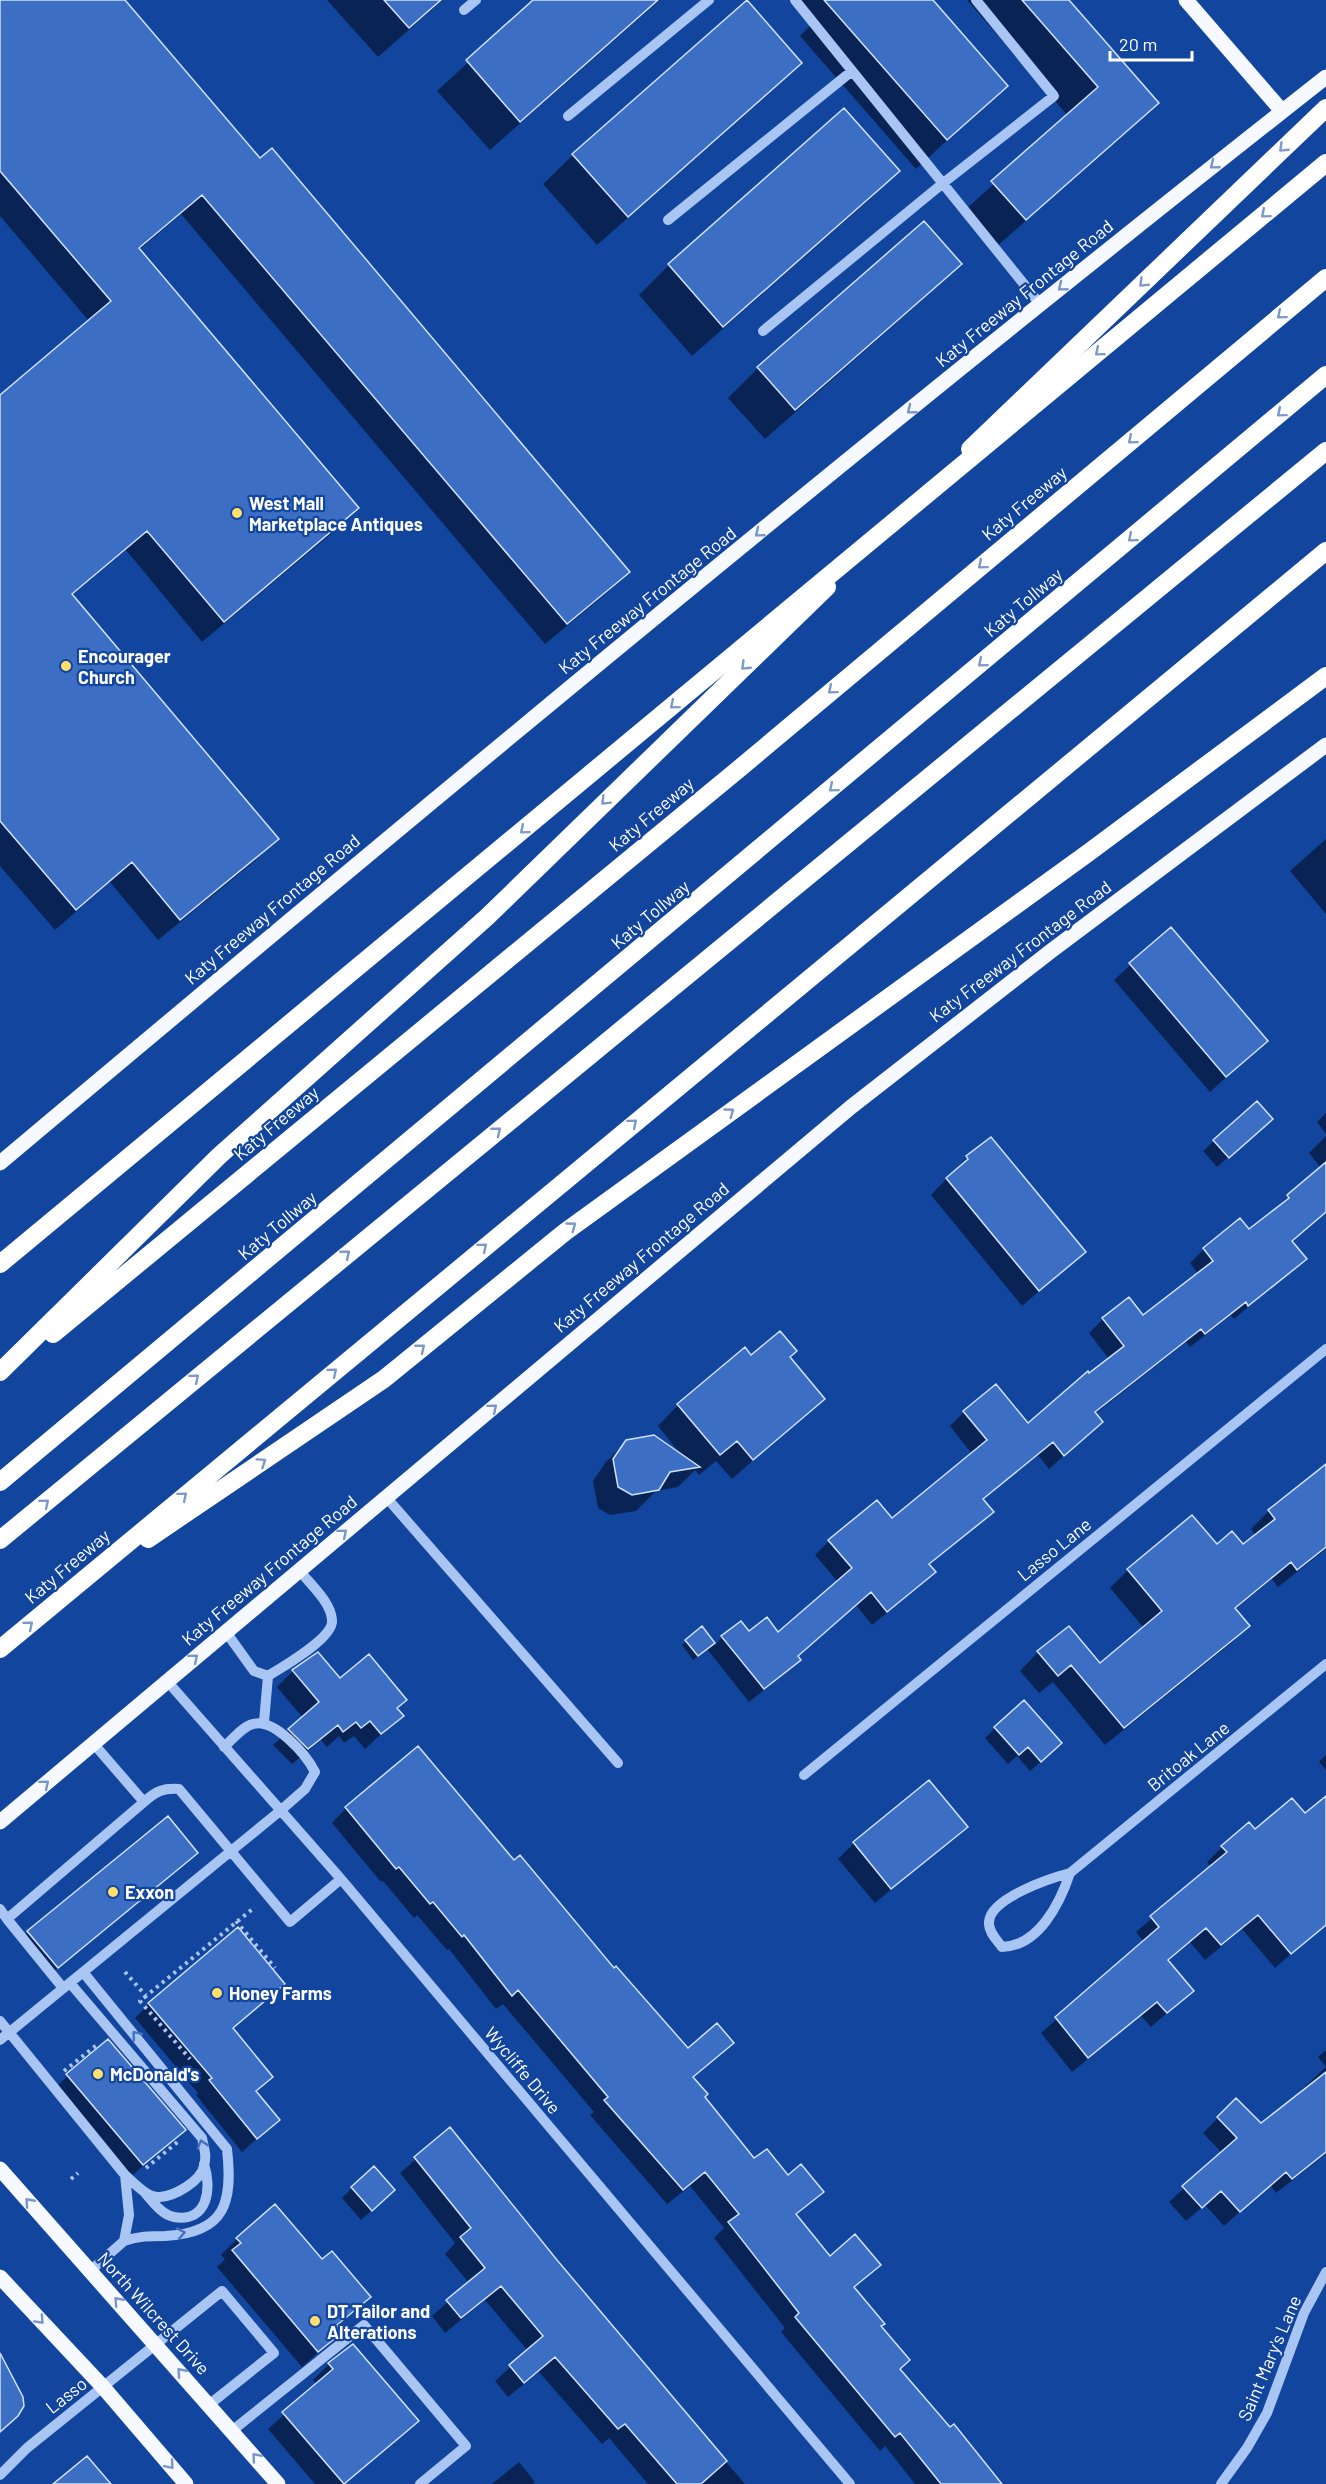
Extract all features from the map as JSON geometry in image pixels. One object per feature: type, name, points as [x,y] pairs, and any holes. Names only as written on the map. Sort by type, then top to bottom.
[{"type":"highway","points":[[0,1372],[219,1156],[487,917],[653,754],[1326,108]]},
{"type":"highway","points":[[0,1264],[1326,163]]},
{"type":"highway","name":"Katy Freeway","points":[[0,1378],[731,775],[1326,278]]},
{"type":"highway","name":"Katy Tollway","points":[[0,1482],[1326,375]]},
{"type":"highway","points":[[0,1540],[1326,451]]},
{"type":"highway","name":"Katy Freeway","points":[[0,1649],[1326,551]]},
{"type":"highway","points":[[58,1601],[384,1379],[564,1232],[1088,853],[1326,676]]},
{"type":"main road","points":[[1186,0],[1282,111]]},
{"type":"main road","name":"Katy Freeway Frontage Road","points":[[0,1162],[519,729],[1040,304],[1326,76]]},
{"type":"main road","name":"Katy Freeway Frontage Road","points":[[0,1822],[851,1107],[1044,957],[1326,745]]},
{"type":"main road","name":"North Wilcrest Drive","points":[[0,2169],[233,2430],[278,2484]]},
{"type":"main road","points":[[0,2277],[103,2388],[186,2484]]},
{"type":"street","points":[[464,10],[477,0]]},
{"type":"street","points":[[568,116],[709,0]]},
{"type":"street","points":[[795,0],[1040,304]]},
{"type":"street","points":[[763,332],[942,183],[1054,96],[976,0]]},
{"type":"street","points":[[668,220],[852,71]]},
{"type":"street","name":"Lasso Lane","points":[[804,1775],[1326,1349]]},
{"type":"street","points":[[386,1497],[618,1763]]},
{"type":"street","points":[[268,1676],[292,1662],[330,1630],[332,1620],[326,1604],[299,1570]]},
{"type":"street","points":[[226,1632],[255,1671],[268,1676]]},
{"type":"street","name":"Britoak Lane","points":[[1070,1873],[1061,1900],[1034,1933],[1015,1947],[1002,1947],[992,1934],[989,1922],[994,1911],[1041,1880],[1070,1873],[1326,1664]]},
{"type":"street","points":[[264,1722],[268,1676]]},
{"type":"street","name":"Wycliffe Drive","points":[[166,1681],[341,1879],[850,2484]]},
{"type":"street","points":[[0,2040],[280,1811],[304,1789],[315,1772],[279,1730],[264,1722],[250,1724],[224,1747]]},
{"type":"street","points":[[93,1743],[144,1802]]},
{"type":"street","points":[[7,1919],[155,1792],[165,1788],[179,1789],[290,1922],[341,1879]]},
{"type":"street","points":[[0,1909],[194,2126],[202,2138],[206,2155],[196,2178],[180,2190],[159,2198],[145,2193]]},
{"type":"street","points":[[83,1972],[227,2148],[231,2180],[225,2206],[214,2222],[185,2233],[164,2236],[143,2234],[124,2241],[90,2271]]},
{"type":"street","points":[[0,2021],[125,2175],[158,2208],[174,2217],[194,2214],[206,2203],[209,2188],[204,2164]]},
{"type":"street","points":[[124,2241],[129,2215],[125,2175]]},
{"type":"street","name":"Saint Mary's Lane","points":[[1221,2484],[1247,2448],[1267,2413],[1304,2313],[1326,2272]]},
{"type":"street","name":"Lasso","points":[[0,2475],[27,2448],[222,2291],[274,2353],[210,2404]]},
{"type":"street","points":[[233,2430],[364,2325],[466,2446],[420,2484]]},
{"type":"path","points":[[190,2060],[140,2001],[256,1906]]},
{"type":"path","points":[[236,1921],[275,1968]]},
{"type":"path","points":[[125,1972],[146,1996]]},
{"type":"path","points":[[60,2075],[105,2038]]},
{"type":"path","points":[[142,2171],[187,2134]]},
{"type":"path","points":[[71,2179],[78,2173]]},
{"type":"building","points":[[0,0],[125,0],[260,158],[272,148],[630,572],[567,624],[202,195],[139,248],[359,508],[224,622],[147,531],[72,594],[279,839],[180,920],[132,862],[76,910],[0,821],[0,395],[111,301],[0,171]]},
{"type":"building","points":[[384,0],[441,0],[409,28]]},
{"type":"building","points":[[533,0],[658,0],[520,122],[466,60]]},
{"type":"building","points":[[747,0],[802,63],[628,217],[572,154]]},
{"type":"building","points":[[824,0],[933,0],[1008,86],[947,140]]},
{"type":"building","points":[[1022,0],[1069,0],[1159,103],[1026,220],[991,181],[1098,87]]},
{"type":"building","points":[[844,108],[900,171],[723,327],[668,264]]},
{"type":"building","points":[[924,221],[962,264],[795,410],[757,367]]},
{"type":"building","points":[[1171,927],[1268,1041],[1226,1077],[1129,963]]},
{"type":"building","points":[[1257,1101],[1273,1119],[1229,1158],[1213,1140]]},
{"type":"building","points":[[991,1137],[1086,1252],[1039,1291],[946,1178],[968,1159],[966,1156]]},
{"type":"building","points":[[1326,1162],[1326,1212],[1292,1241],[1307,1259],[1248,1306],[1246,1302],[1205,1334],[1201,1329],[1095,1412],[1103,1422],[1064,1456],[1053,1442],[983,1499],[994,1512],[929,1564],[936,1572],[887,1612],[871,1592],[798,1656],[801,1660],[764,1689],[721,1636],[741,1621],[749,1631],[767,1617],[778,1632],[852,1568],[828,1540],[877,1500],[892,1518],[987,1440],[963,1411],[996,1384],[1028,1423],[1088,1371],[1089,1373],[1124,1346],[1102,1318],[1129,1297],[1143,1315],[1213,1261],[1203,1248],[1240,1218],[1249,1229],[1289,1198],[1287,1195]]},
{"type":"building","points":[[780,1331],[797,1351],[790,1357],[825,1399],[753,1460],[737,1441],[720,1455],[677,1404],[745,1347],[751,1355]]},
{"type":"building","points":[[654,1435],[700,1467],[670,1472],[659,1490],[632,1495],[618,1487],[613,1459],[626,1440]]},
{"type":"building","points":[[1326,1464],[1326,1547],[1297,1570],[1291,1562],[1235,1608],[1250,1626],[1124,1728],[1071,1665],[1058,1676],[1037,1651],[1069,1626],[1100,1663],[1162,1611],[1127,1569],[1192,1515],[1217,1544],[1232,1531],[1243,1544],[1275,1519],[1268,1510]]},
{"type":"building","points":[[702,1626],[715,1643],[698,1656],[685,1640]]},
{"type":"building","points":[[318,1652],[340,1678],[369,1654],[407,1700],[397,1708],[404,1716],[381,1734],[370,1721],[361,1728],[356,1722],[343,1732],[338,1725],[308,1749],[288,1729],[319,1702],[292,1670]]},
{"type":"building","points":[[1024,1700],[1062,1743],[1041,1762],[1028,1747],[1019,1755],[994,1727]]},
{"type":"building","points":[[418,1746],[514,1860],[520,1855],[614,1968],[616,1966],[688,2048],[717,2023],[734,2043],[693,2077],[708,2094],[705,2097],[754,2158],[767,2149],[788,2175],[801,2164],[824,2192],[796,2214],[830,2256],[855,2234],[881,2265],[854,2287],[885,2324],[881,2326],[910,2360],[900,2369],[950,2427],[954,2424],[1002,2484],[941,2484],[900,2433],[895,2437],[795,2317],[799,2313],[728,2222],[739,2214],[705,2172],[683,2190],[604,2100],[608,2097],[518,1990],[512,1996],[464,1935],[462,1937],[433,1902],[430,1904],[399,1867],[396,1869],[345,1807]]},
{"type":"building","points":[[929,1780],[968,1827],[891,1889],[853,1842]]},
{"type":"building","points":[[1326,1796],[1326,1925],[1291,1954],[1258,1915],[1221,1945],[1206,1928],[1168,1960],[1194,1991],[1167,2013],[1157,2002],[1088,2058],[1055,2017],[1159,1927],[1150,1916],[1227,1852],[1221,1846],[1249,1822],[1255,1829],[1292,1798],[1305,1813]]},
{"type":"building","name":"Exxon","points":[[168,1816],[198,1853],[58,1968],[27,1931]]},
{"type":"building","name":"Honey Farms","points":[[238,1927],[285,1984],[233,2028],[273,2077],[256,2091],[280,2120],[257,2139],[209,2080],[212,2078],[148,2003]]},
{"type":"building","points":[[108,2039],[186,2130],[143,2165],[66,2074]]},
{"type":"building","points":[[1326,2072],[1326,2152],[1292,2179],[1286,2172],[1240,2212],[1221,2191],[1202,2208],[1182,2186],[1237,2138],[1217,2117],[1236,2098],[1261,2123]]},
{"type":"building","points":[[450,2127],[557,2260],[727,2461],[701,2484],[677,2484],[625,2424],[618,2429],[555,2357],[524,2383],[509,2365],[543,2336],[501,2286],[461,2318],[446,2300],[485,2268],[460,2237],[471,2228],[414,2157]]},
{"type":"building","points":[[374,2166],[395,2190],[372,2211],[351,2187]]},
{"type":"building","points":[[275,2204],[322,2259],[332,2251],[371,2297],[337,2325],[343,2332],[318,2352],[232,2250],[241,2243],[236,2238]]},
{"type":"building","points":[[353,2344],[419,2421],[344,2484],[282,2412],[333,2369],[328,2363]]},
{"type":"building","points":[[0,2353],[23,2397],[24,2406],[18,2416],[0,2432]]},
{"type":"building","points":[[87,2456],[111,2484],[53,2484]]},
{"type":"place","name":"West Mall Marketplace Antiques","points":[[237,513]]},
{"type":"place","name":"Encourager Church","points":[[66,666]]},
{"type":"place","name":"Exxon","points":[[113,1892]]},
{"type":"place","name":"Honey Farms","points":[[217,1993]]},
{"type":"place","name":"McDonald's","points":[[98,2074]]},
{"type":"place","name":"DT Tailor and Alterations","points":[[315,2321]]}]
